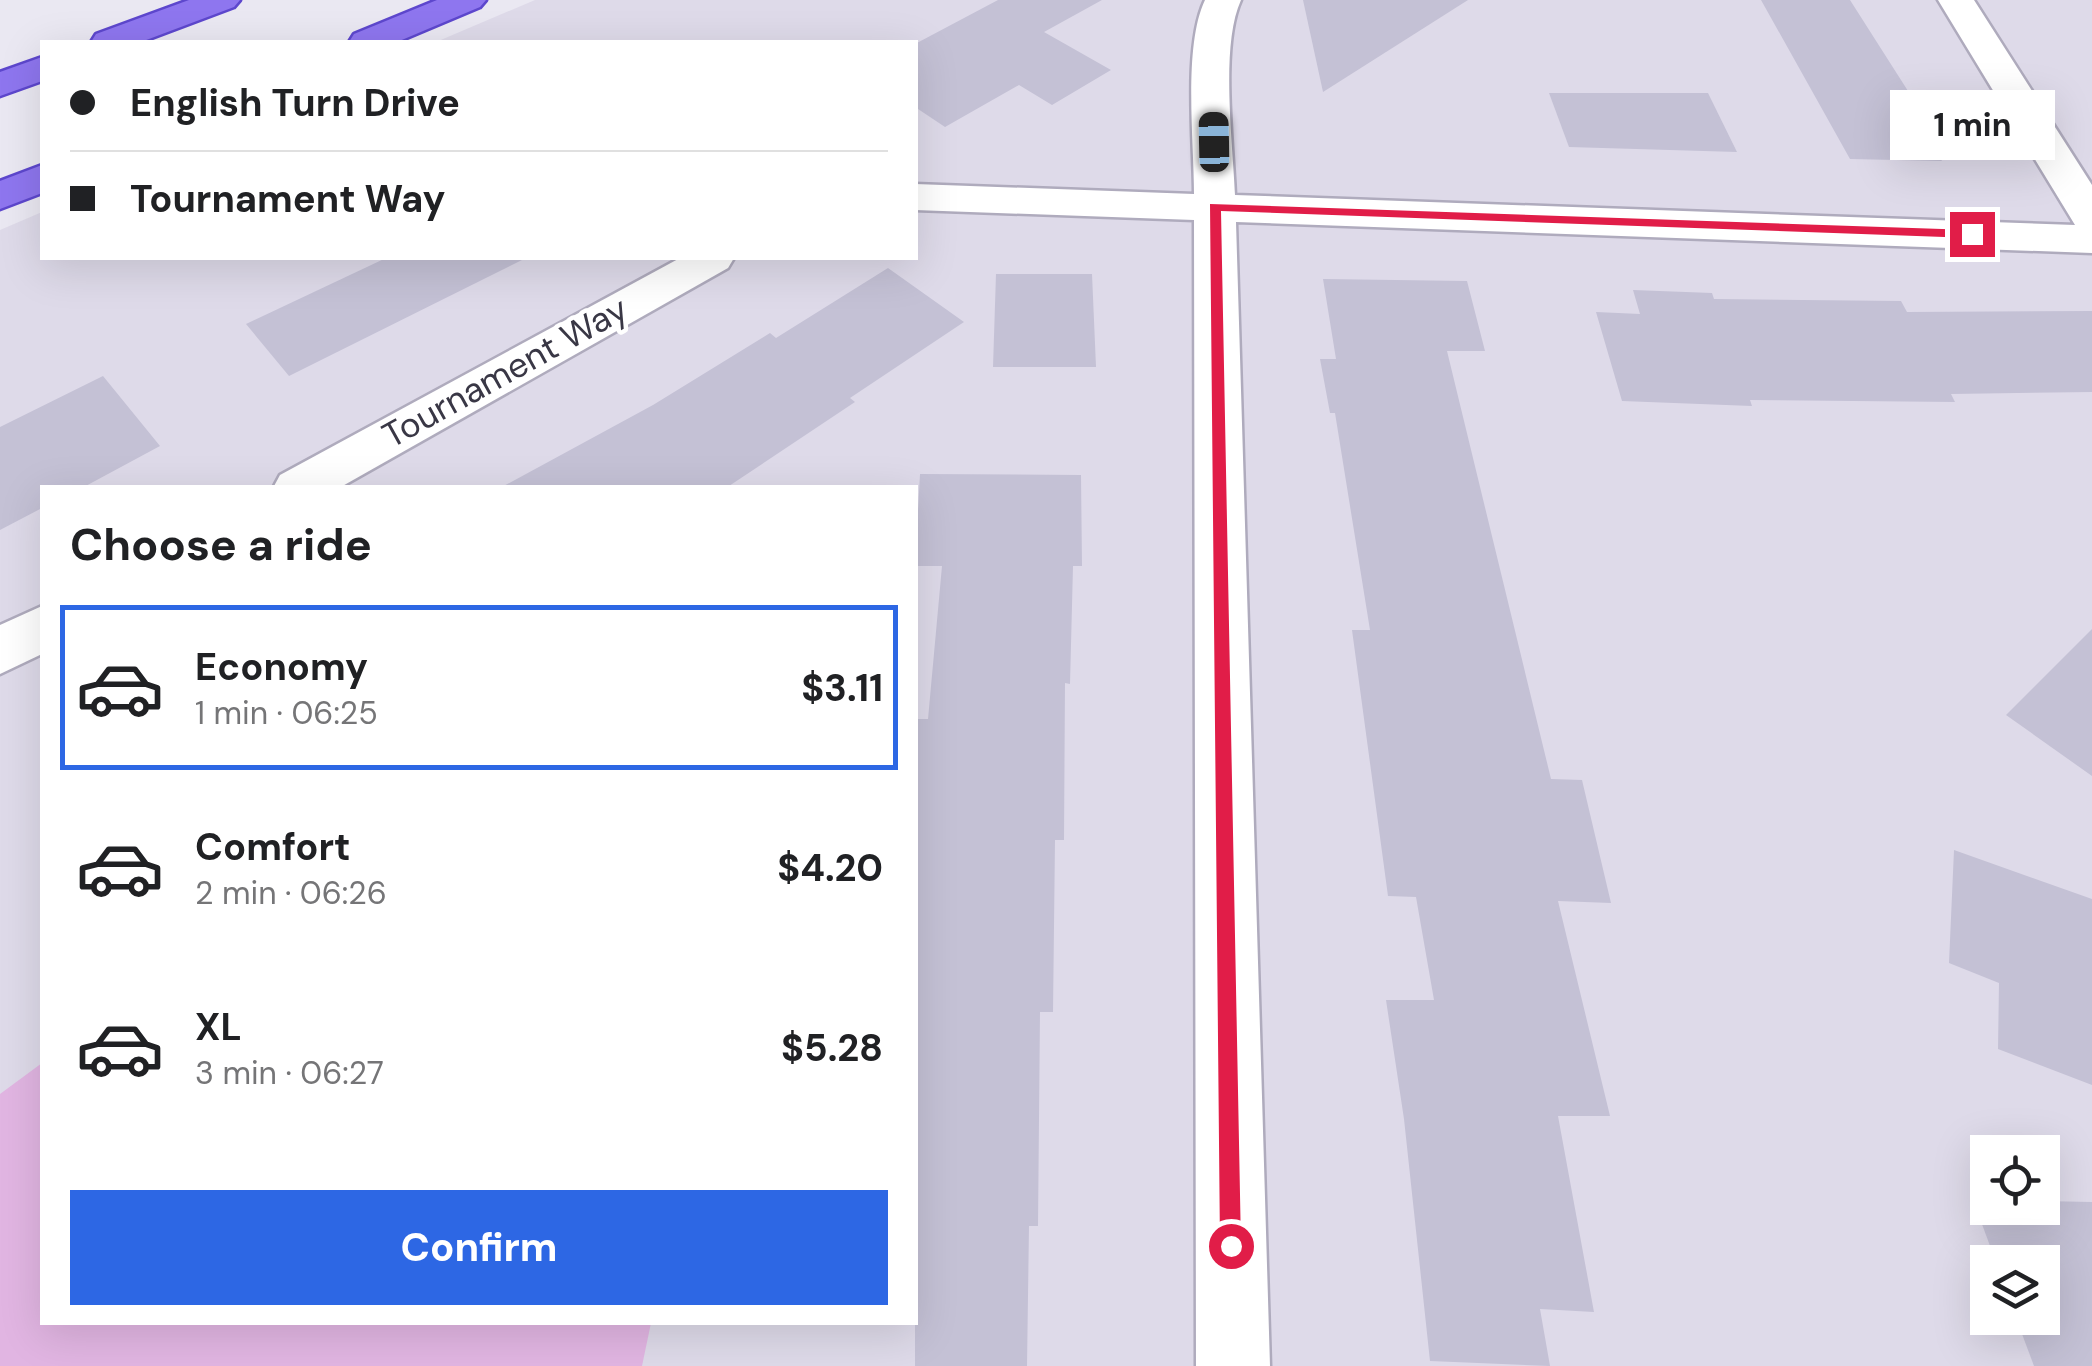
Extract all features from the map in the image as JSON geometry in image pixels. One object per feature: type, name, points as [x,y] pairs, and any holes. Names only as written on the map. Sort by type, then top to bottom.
[{"type":"highway","points":[[115,40],[222,0]]},
{"type":"highway","points":[[372,40],[468,0]]},
{"type":"highway","points":[[0,85],[40,69]]},
{"type":"highway","points":[[0,196],[40,179]]},
{"type":"street","points":[[1223,0],[1216,15],[1212,46],[1232,1366]]},
{"type":"street","points":[[1956,0],[2092,218]]},
{"type":"street","points":[[918,197],[2092,239]]},
{"type":"street","name":"Tournament Way","points":[[301,485],[709,260]]},
{"type":"street","points":[[0,652],[40,629]]},
{"type":"shaded area","points":[[535,0],[2092,0],[2092,1366],[0,1366],[0,230],[40,213],[40,260],[918,260],[918,40],[441,40]]},
{"type":"shaded area","points":[[40,1064],[40,1325],[651,1325],[642,1366],[0,1366],[0,1094]]},
{"type":"building","points":[[998,0],[1102,0],[1044,32],[1111,70],[1052,105],[1019,85],[945,127],[918,109],[918,42]]},
{"type":"building","points":[[1303,0],[1468,0],[1323,92]]},
{"type":"building","points":[[1761,0],[1850,0],[1908,91],[1900,91],[1942,161],[1850,159]]},
{"type":"building","points":[[1549,93],[1708,93],[1737,152],[1569,147]]},
{"type":"building","points":[[382,260],[522,260],[289,376],[246,324]]},
{"type":"building","points":[[888,268],[964,322],[850,398],[855,402],[730,485],[506,485],[653,405],[770,333],[776,338]]},
{"type":"building","points":[[996,274],[1092,274],[1096,367],[993,367]]},
{"type":"building","points":[[1323,279],[1467,281],[1485,351],[1447,351],[1551,779],[1582,780],[1611,903],[1558,901],[1610,1116],[1558,1116],[1594,1312],[1540,1309],[1550,1366],[1430,1361],[1404,1119],[1386,1000],[1434,1000],[1416,897],[1388,896],[1352,630],[1370,630],[1335,413],[1330,413],[1320,359],[1336,359]]},
{"type":"building","points":[[1633,290],[1712,293],[1714,299],[1901,301],[1907,312],[2092,311],[2092,392],[1951,394],[1955,402],[1750,400],[1752,406],[1622,401],[1596,312],[1640,314]]},
{"type":"building","points":[[103,376],[160,446],[88,485],[40,485],[40,509],[0,530],[0,427]]},
{"type":"building","points":[[920,474],[1081,475],[1082,566],[1073,566],[1070,684],[1065,683],[1064,840],[1055,840],[1053,1012],[1040,1012],[1038,1226],[1029,1226],[1027,1366],[915,1366],[918,719],[928,719],[942,566],[918,566]]},
{"type":"building","points":[[2092,629],[2092,776],[2006,715]]},
{"type":"building","points":[[1954,850],[2092,899],[2092,1085],[1998,1049],[1999,983],[1949,963]]},
{"type":"building","points":[[2060,1201],[2092,1202],[2092,1366],[2034,1366],[2022,1335],[2060,1335],[2060,1245],[1990,1245],[1982,1225],[2060,1225]]},
{"type":"route","points":[[1231,1246],[1215,207],[1972,234]]}]
